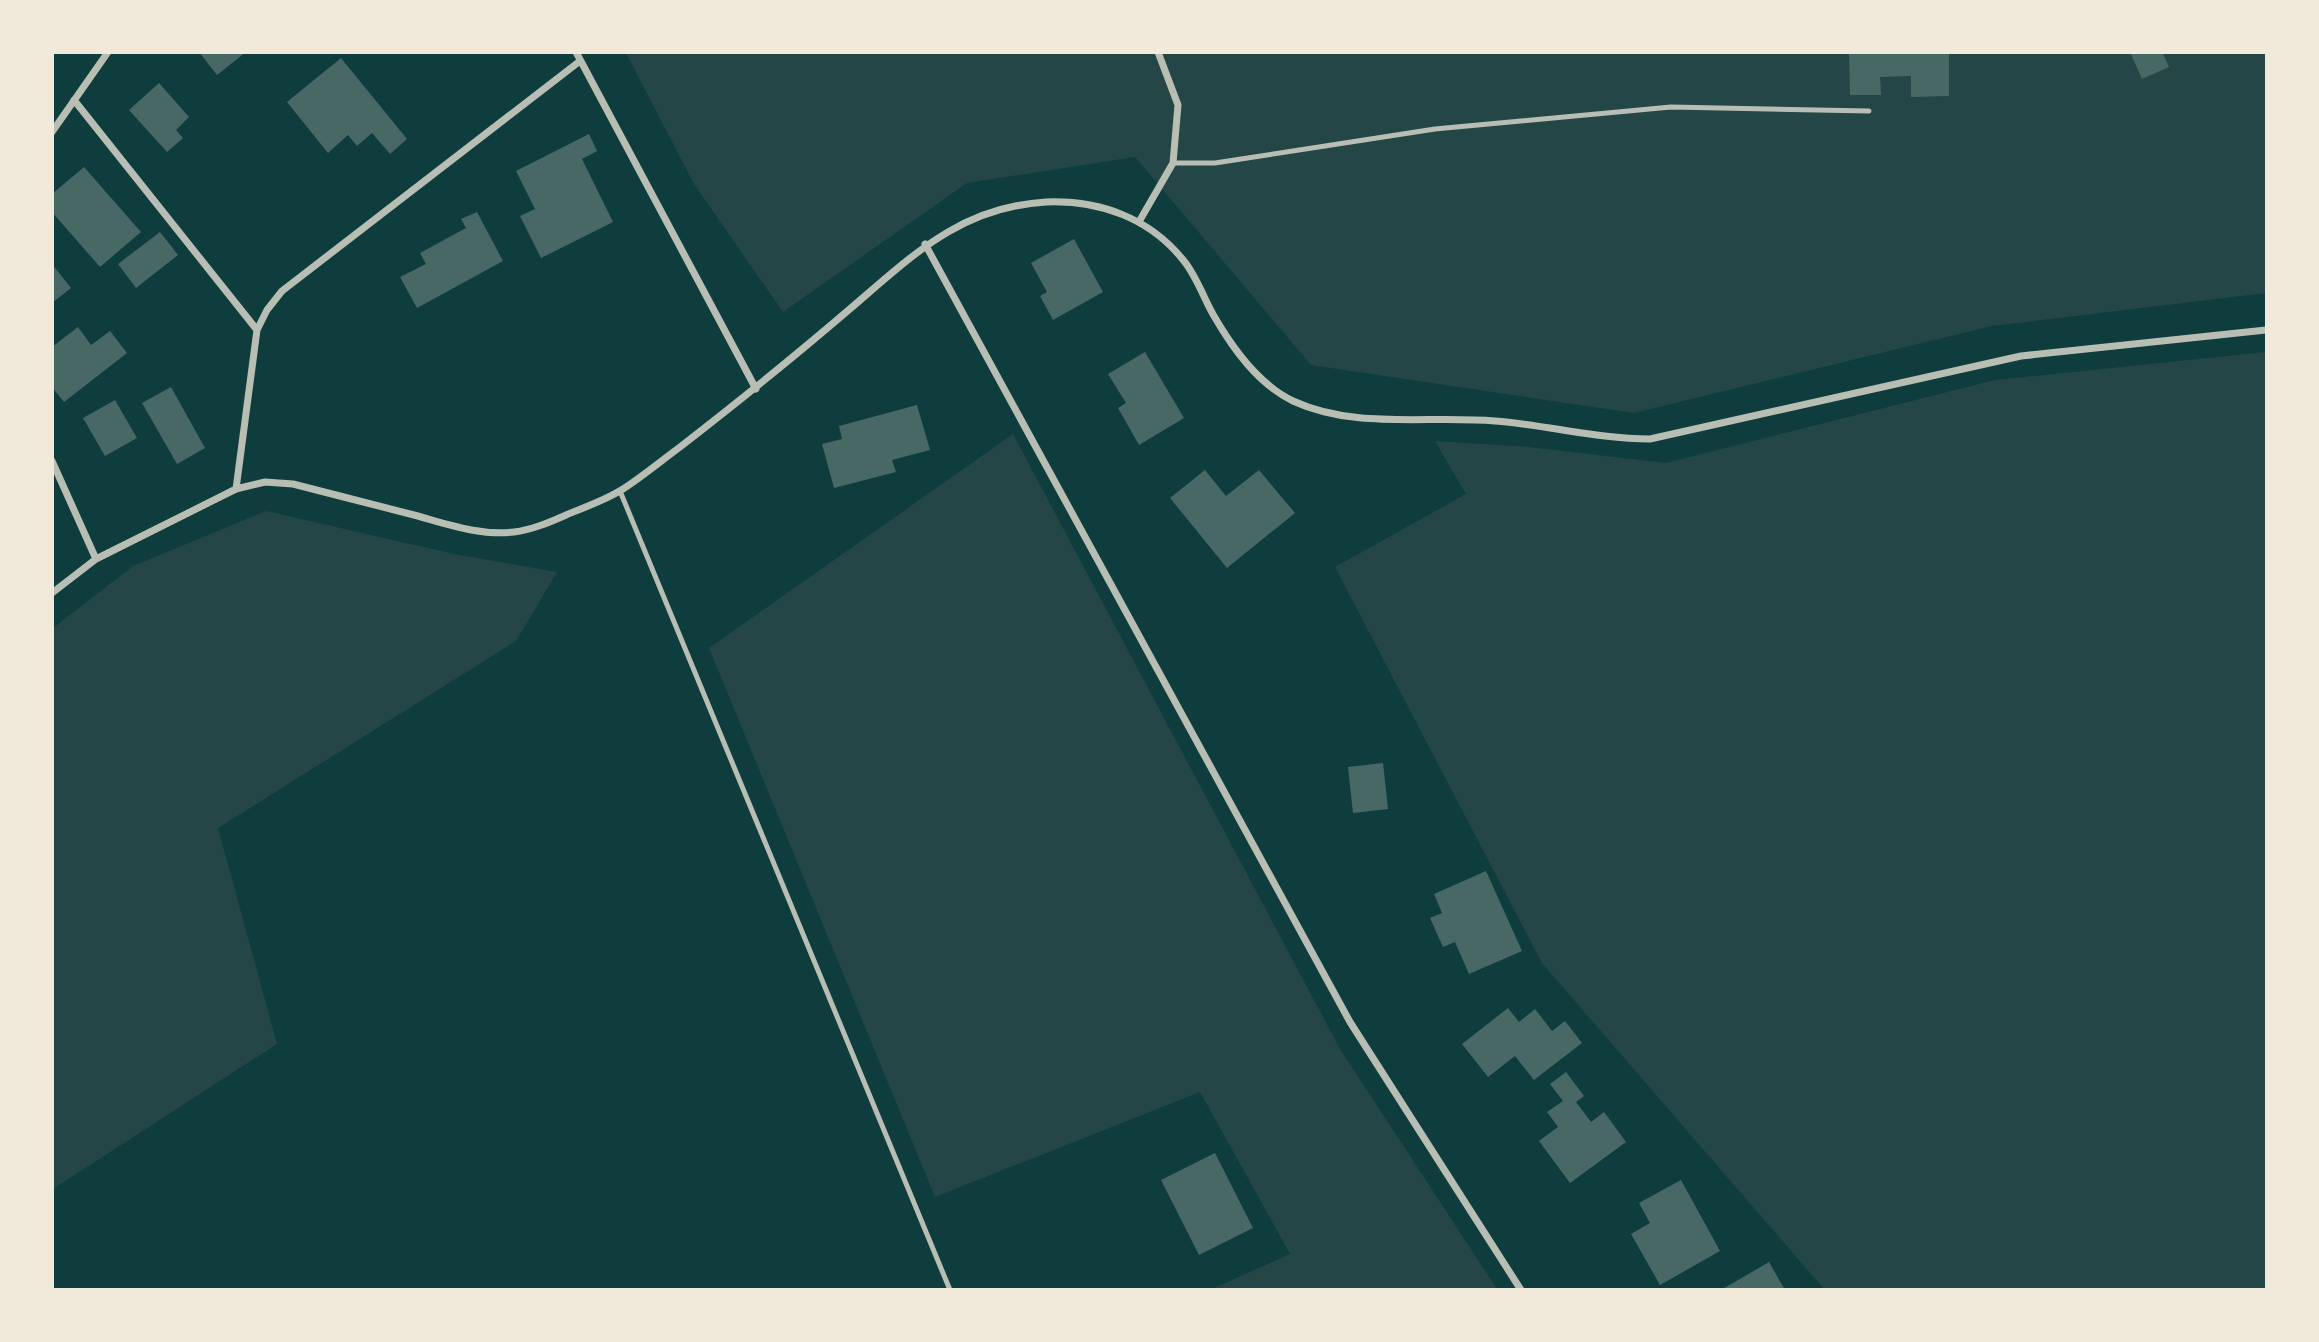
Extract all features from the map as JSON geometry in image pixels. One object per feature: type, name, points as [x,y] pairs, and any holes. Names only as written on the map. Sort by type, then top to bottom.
[{"type":"street","points":[[52,132],[108,52]]},
{"type":"street","points":[[576,52],[756,389]]},
{"type":"street","points":[[1140,220],[1173,163],[1178,105],[1158,52]]},
{"type":"street","points":[[236,489],[257,330],[267,310],[282,291],[580,61]]},
{"type":"street","points":[[74,100],[257,330]]},
{"type":"street","points":[[52,593],[96,559],[236,489],[265,482],[293,484],[482,533],[516,532],[545,524],[620,491],[756,389],[925,244],[963,222],[1016,205],[1048,202],[1082,204],[1140,220],[1166,241],[1186,264],[1215,318],[1266,384],[1293,401],[1321,411],[1362,418],[1488,420],[1538,425],[1621,439],[1650,439],[2021,356],[2266,330]]},
{"type":"street","points":[[925,244],[1350,1022],[1521,1290]]},
{"type":"street","points":[[52,461],[96,559]]},
{"type":"lane","points":[[1173,163],[1215,163],[1434,129],[1671,107],[1869,111]]},
{"type":"lane","points":[[620,491],[950,1290]]},
{"type":"shaded area","points":[[626,53],[2266,53],[2266,293],[1992,326],[1634,413],[1311,365],[1135,157],[967,183],[783,312],[694,184]]},
{"type":"shaded area","points":[[2266,352],[2266,1289],[1824,1289],[1542,963],[1335,567],[1466,494],[1435,441],[1528,447],[1666,463],[1995,380]]},
{"type":"shaded area","points":[[1013,434],[1340,1049],[1497,1289],[1212,1289],[1290,1254],[1200,1092],[935,1197],[709,648]]},
{"type":"shaded area","points":[[266,511],[454,554],[557,572],[516,641],[218,828],[277,1044],[53,1189],[53,628],[133,566]]},
{"type":"building","points":[[199,52],[246,52],[217,75]]},
{"type":"building","points":[[1849,52],[1949,52],[1949,96],[1911,97],[1911,76],[1880,77],[1881,95],[1850,95]]},
{"type":"building","points":[[2130,52],[2162,52],[2169,67],[2142,79]]},
{"type":"building","points":[[341,58],[407,139],[390,154],[372,133],[357,146],[348,135],[328,153],[287,102]]},
{"type":"building","points":[[159,83],[189,117],[176,130],[183,138],[167,152],[129,110]]},
{"type":"building","points":[[589,134],[597,151],[582,159],[613,222],[541,258],[520,216],[535,209],[516,171]]},
{"type":"building","points":[[84,167],[141,232],[100,267],[52,212],[52,194]]},
{"type":"building","points":[[477,212],[503,261],[417,308],[400,277],[426,264],[420,253],[466,228],[461,219]]},
{"type":"building","points":[[160,232],[178,255],[136,288],[118,264]]},
{"type":"building","points":[[1074,239],[1103,292],[1053,320],[1040,296],[1047,292],[1031,263]]},
{"type":"building","points":[[52,264],[71,288],[52,303]]},
{"type":"building","points":[[78,327],[91,345],[110,331],[127,353],[64,402],[52,387],[52,347]]},
{"type":"building","points":[[1145,352],[1184,418],[1139,445],[1118,408],[1126,403],[1108,374]]},
{"type":"building","points":[[171,387],[205,448],[177,464],[142,403]]},
{"type":"building","points":[[115,400],[137,438],[105,456],[83,418]]},
{"type":"building","points":[[917,405],[930,450],[892,460],[896,472],[834,488],[822,444],[842,439],[839,426]]},
{"type":"building","points":[[1205,470],[1226,496],[1259,470],[1295,513],[1227,568],[1170,498]]},
{"type":"building","points":[[1383,763],[1388,809],[1353,813],[1348,767]]},
{"type":"building","points":[[1486,871],[1522,951],[1469,974],[1455,942],[1443,947],[1430,918],[1442,913],[1434,894]]},
{"type":"building","points":[[1508,1008],[1519,1022],[1535,1009],[1552,1031],[1565,1021],[1582,1043],[1534,1080],[1515,1056],[1488,1077],[1462,1044]]},
{"type":"building","points":[[1566,1072],[1584,1096],[1576,1102],[1591,1122],[1604,1112],[1626,1142],[1570,1183],[1539,1141],[1558,1127],[1547,1112],[1563,1101],[1550,1084]]},
{"type":"building","points":[[1215,1153],[1253,1228],[1199,1255],[1161,1180]]},
{"type":"building","points":[[1681,1180],[1720,1251],[1660,1285],[1631,1234],[1650,1223],[1639,1203]]},
{"type":"building","points":[[1769,1262],[1785,1290],[1721,1290]]}]
